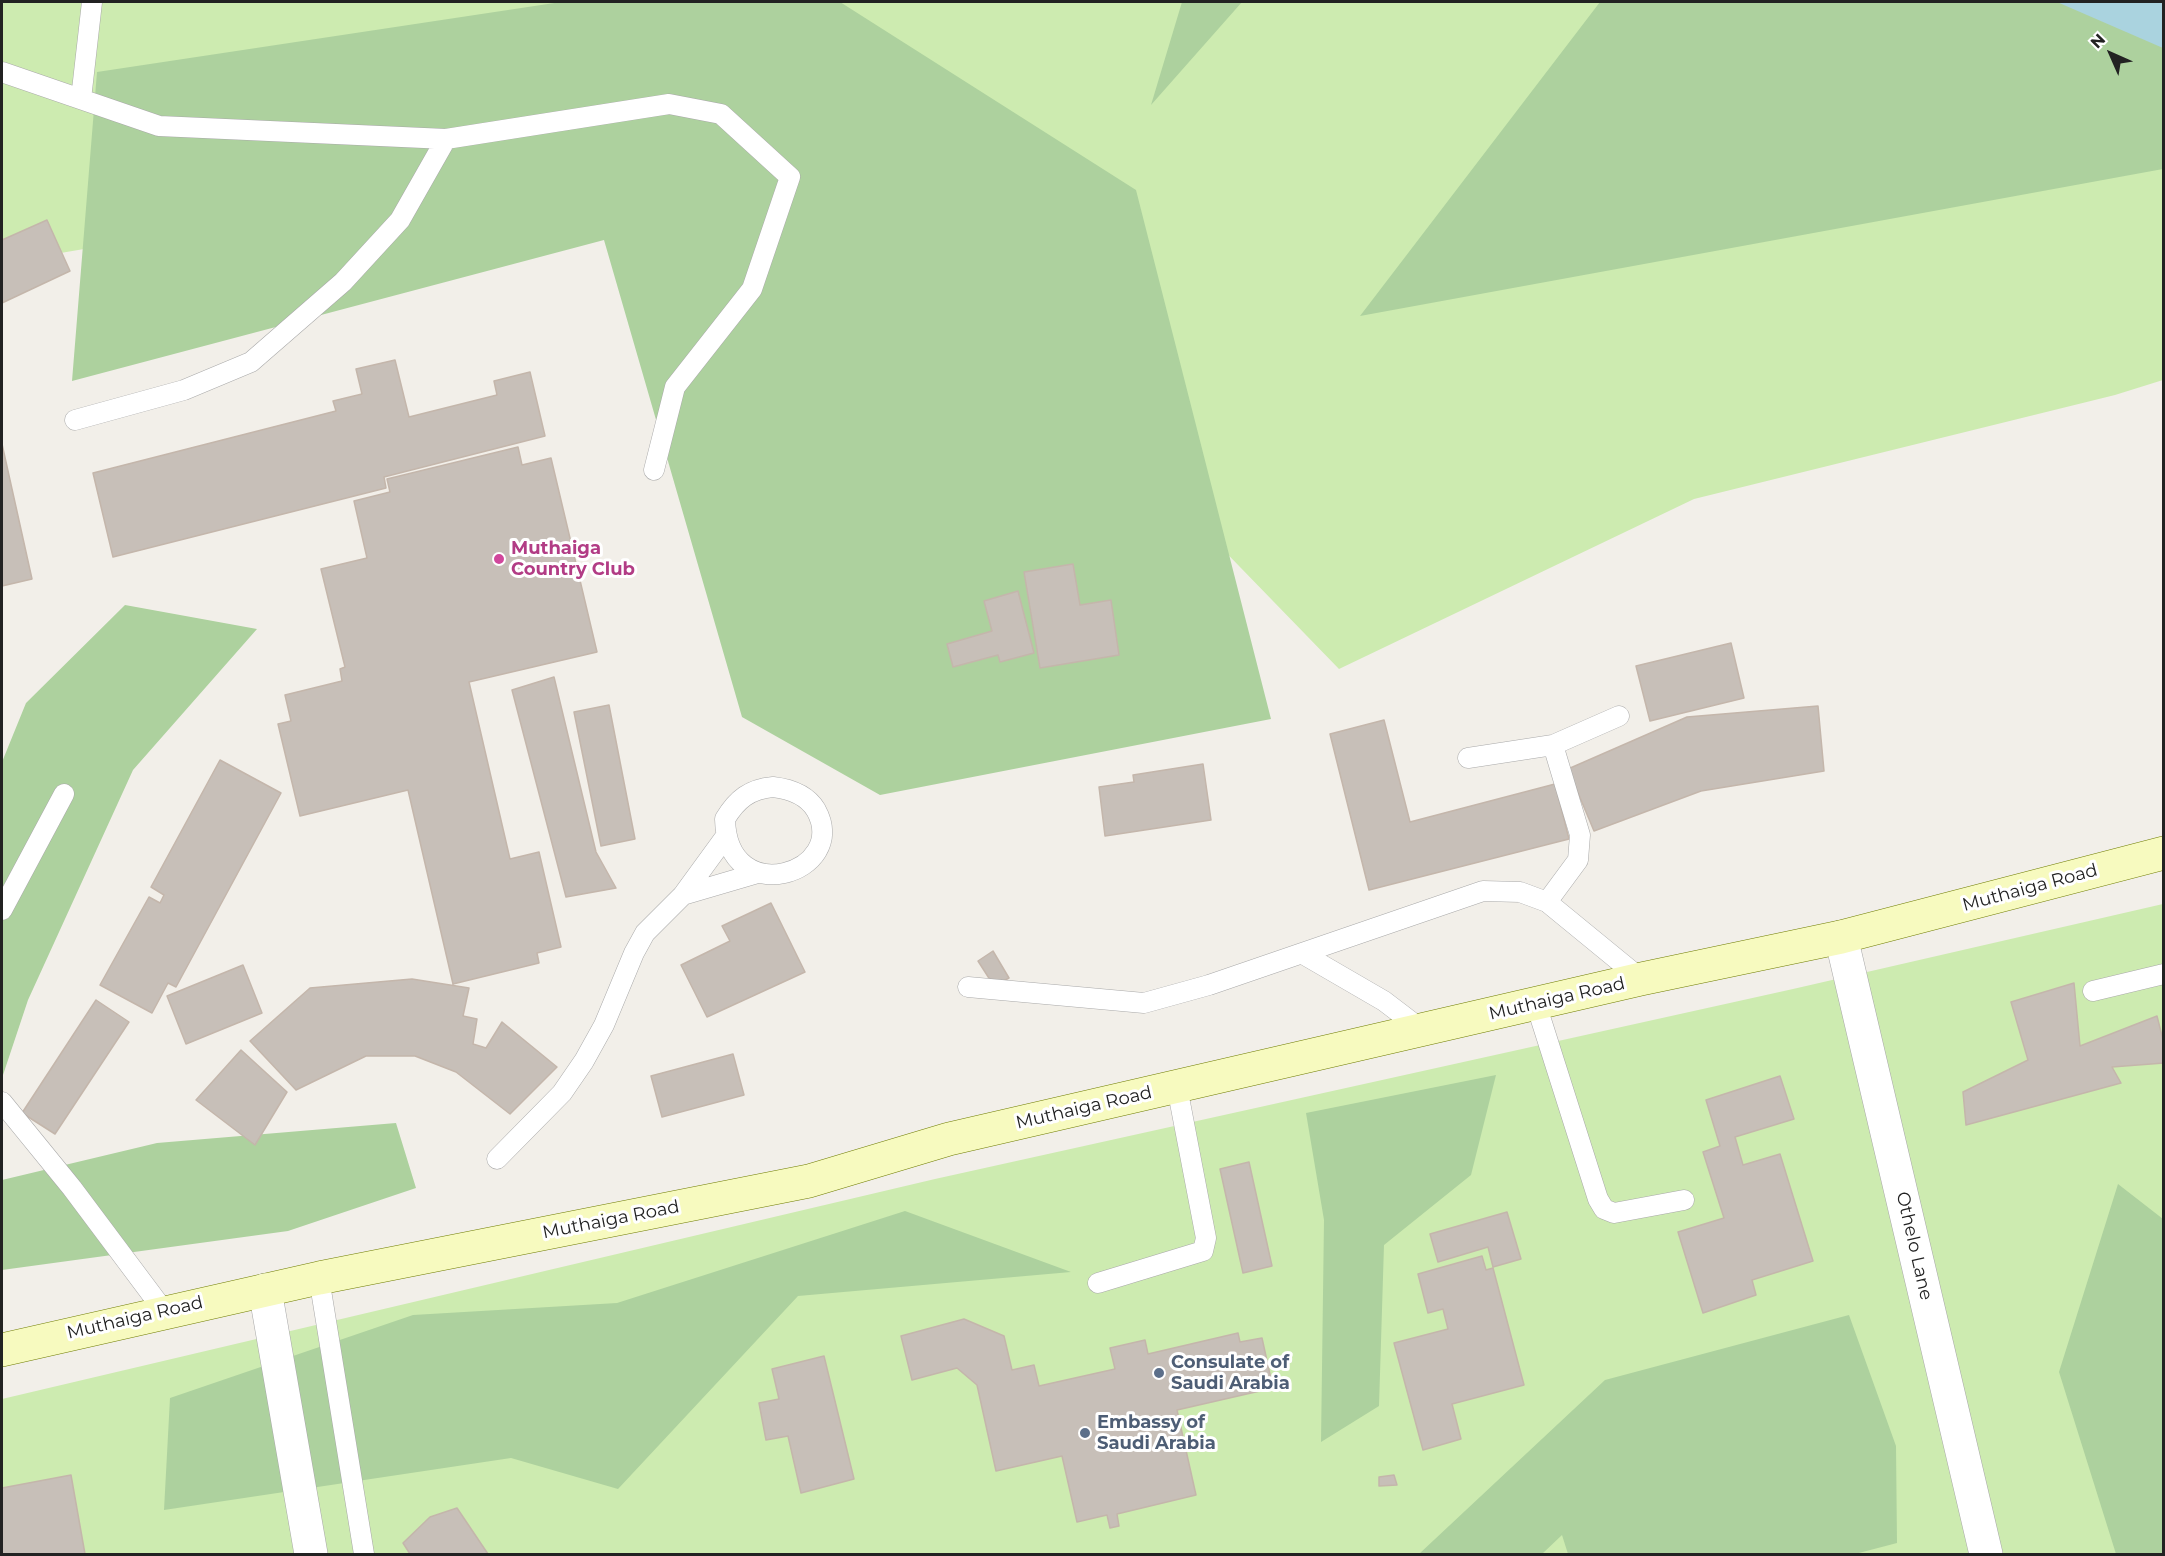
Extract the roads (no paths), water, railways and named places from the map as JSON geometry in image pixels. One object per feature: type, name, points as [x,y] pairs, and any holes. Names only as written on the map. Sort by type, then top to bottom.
[{"type":"main road","name":"Muthaiga Road","points":[[2,1350],[164,1311],[319,1278],[809,1181],[949,1139],[1641,979],[1841,937],[2163,853]]},
{"type":"street","name":"Othelo Lane","points":[[1841,937],[1986,1554]]},
{"type":"street","points":[[265,1290],[310,1554]]},
{"type":"lane","points":[[81,99],[93,2]]},
{"type":"lane","points":[[2,72],[159,126],[446,139],[669,104],[721,114],[790,177],[752,289],[675,387],[654,470]]},
{"type":"lane","points":[[75,420],[184,390],[251,362],[342,282],[400,220],[446,139]]},
{"type":"lane","points":[[1468,758],[1553,745],[1619,717]]},
{"type":"lane","points":[[1547,902],[1578,860],[1580,835],[1553,745]]},
{"type":"lane","points":[[758,788],[789,788],[813,806],[821,820],[824,834],[818,850],[806,863],[792,872],[775,875],[758,873],[743,865],[732,852],[726,836],[725,819],[733,806],[758,788]]},
{"type":"lane","points":[[2,910],[64,794]]},
{"type":"lane","points":[[497,1159],[562,1093],[584,1061],[604,1024],[645,933],[683,895],[726,836]]},
{"type":"lane","points":[[683,895],[758,873]]},
{"type":"lane","points":[[968,987],[1144,1003],[1209,985],[1303,954],[1483,891],[1520,891],[1547,902],[1641,979]]},
{"type":"lane","points":[[1303,954],[1384,1001],[1422,1030]]},
{"type":"lane","points":[[2093,991],[2163,974]]},
{"type":"lane","points":[[1536,1004],[1598,1199],[1604,1209],[1614,1213],[1684,1200]]},
{"type":"lane","points":[[1098,1283],[1203,1251],[1206,1238],[1177,1087]]},
{"type":"lane","points":[[2,1102],[72,1188],[164,1311]]},
{"type":"lane","points":[[319,1278],[365,1553]]},
{"type":"water","points":[[2057,2],[2163,2],[2163,48]]},
{"type":"place","name":"Muthaiga Country Club","points":[[499,559]]},
{"type":"place","name":"Consulate of Saudi Arabia","points":[[1159,1373]]},
{"type":"place","name":"Embassy of Saudi Arabia","points":[[1085,1433]]}]
